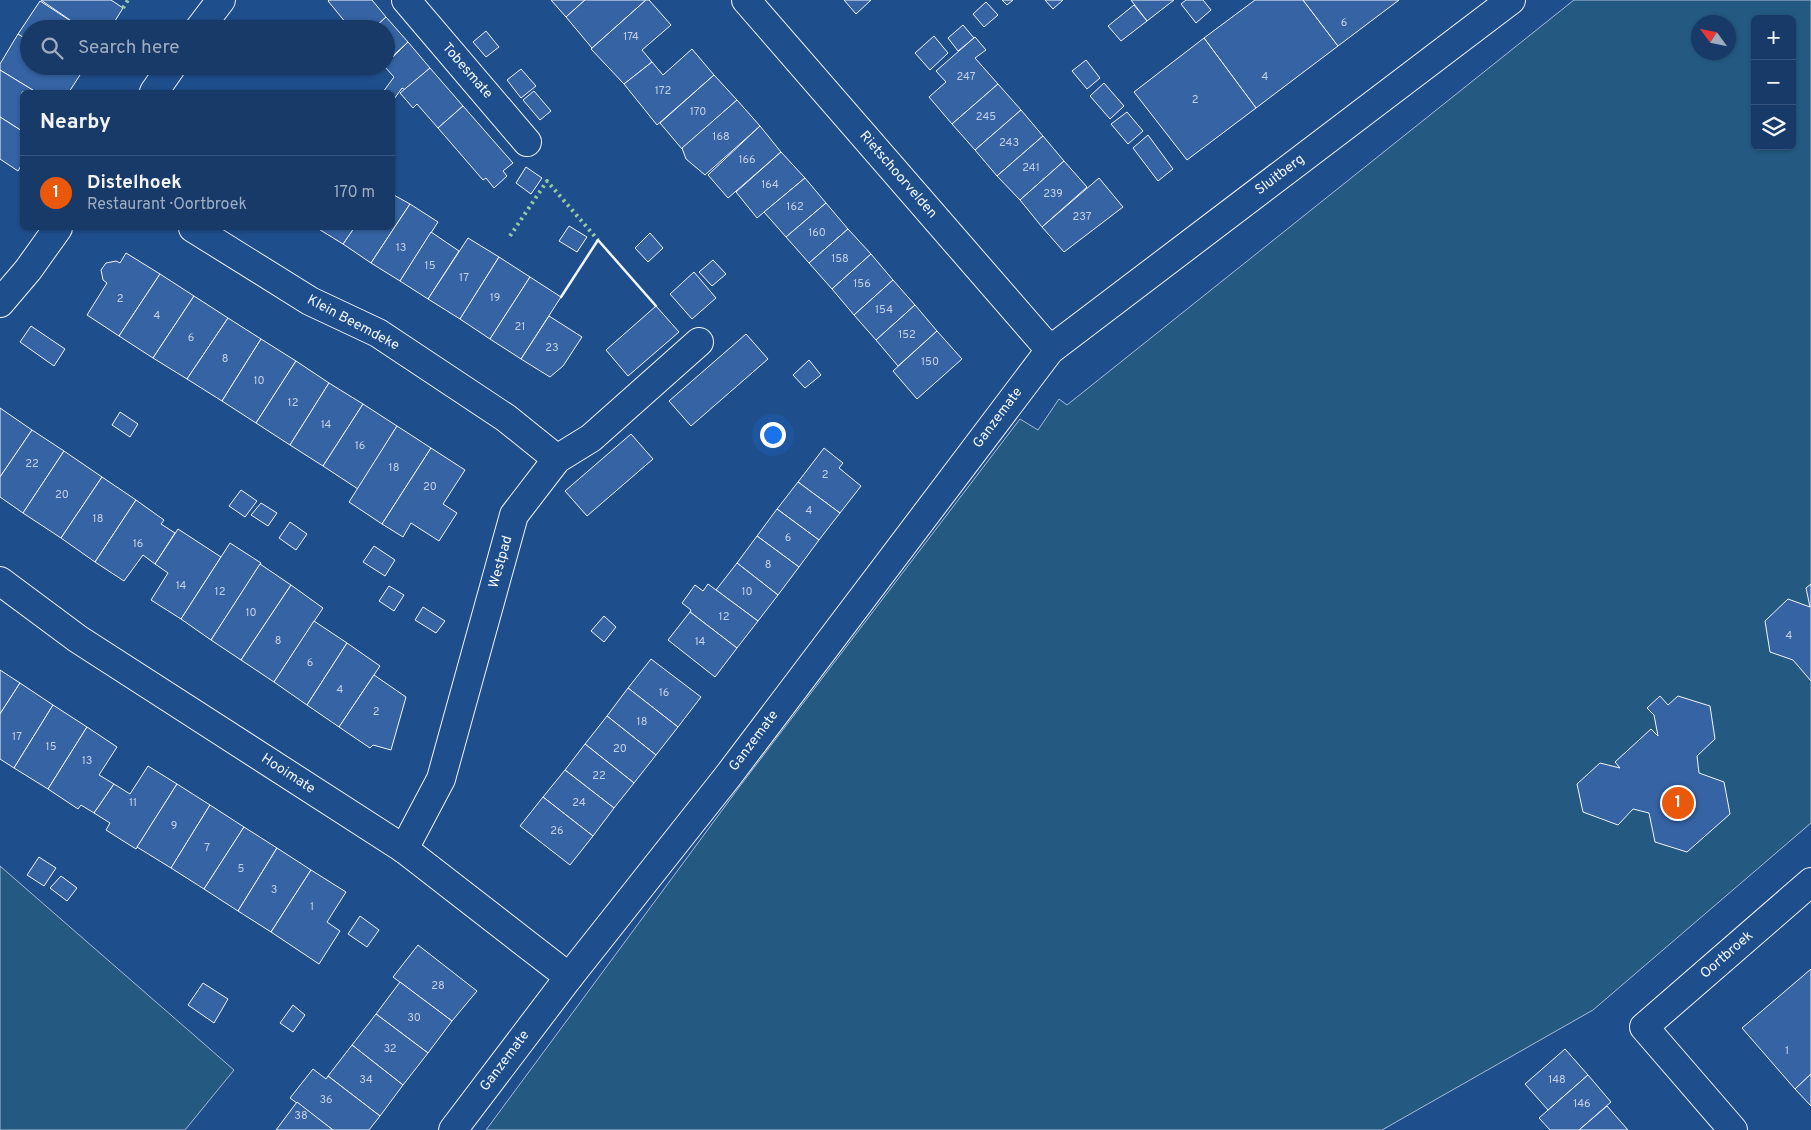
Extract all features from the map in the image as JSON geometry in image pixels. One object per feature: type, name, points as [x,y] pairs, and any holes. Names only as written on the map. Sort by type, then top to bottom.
[{"type":"street","name":"Tobesmate","points":[[406,0],[527,142]]},
{"type":"street","name":"Rietschoorvelden","points":[[746,0],[1050,350]]},
{"type":"street","name":"Sluitberg","points":[[1050,350],[1511,0]]},
{"type":"street","points":[[155,90],[166,75]]},
{"type":"street","points":[[0,303],[28,270],[57,230]]},
{"type":"street","name":"Klein Beemdeke","points":[[196,230],[310,302],[378,333],[506,418],[557,459]]},
{"type":"street","name":"Westpad","points":[[404,849],[440,779],[514,515],[557,459],[592,438],[699,342]]},
{"type":"street","name":"Ganzemate","points":[[453,1130],[569,977],[728,776],[1050,350]]},
{"type":"street","name":"Hooimate","points":[[0,581],[78,639],[404,849],[569,977]]},
{"type":"street","name":"Oortbroek","points":[[1733,1130],[1644,1027],[1811,882]]},
{"type":"shaded area","points":[[1574,0],[1811,0],[1811,823],[1593,1010],[1382,1130],[486,1130],[740,786],[1020,419],[1038,430],[1059,399],[1067,405]]},
{"type":"shaded area","points":[[0,866],[234,1070],[185,1130],[0,1130]]},
{"type":"building","points":[[41,0],[111,0],[123,8],[116,20],[70,20]]},
{"type":"building","points":[[372,0],[386,17],[383,20],[344,20],[328,1]]},
{"type":"building","points":[[551,0],[585,0],[566,17]]},
{"type":"building","points":[[585,0],[646,0],[592,48],[566,17]]},
{"type":"building","points":[[646,0],[649,0],[671,25],[642,50],[652,62],[624,84],[591,49]]},
{"type":"building","points":[[844,0],[871,0],[856,14]]},
{"type":"building","points":[[1002,0],[1013,0],[1007,5]]},
{"type":"building","points":[[1045,0],[1063,0],[1053,9]]},
{"type":"building","points":[[1131,0],[1174,0],[1147,21]]},
{"type":"building","points":[[1186,0],[1203,0],[1211,10],[1196,23],[1181,4]]},
{"type":"building","points":[[1255,0],[1303,0],[1338,46],[1256,108],[1204,38]]},
{"type":"building","points":[[1303,0],[1399,0],[1338,46]]},
{"type":"building","points":[[40,1],[69,20],[27,20]]},
{"type":"building","points":[[986,2],[998,15],[984,27],[973,14]]},
{"type":"building","points":[[1134,5],[1147,21],[1121,41],[1108,26]]},
{"type":"building","points":[[963,25],[974,38],[958,51],[948,38]]},
{"type":"building","points":[[395,27],[408,42],[395,54]]},
{"type":"building","points":[[486,31],[499,47],[486,57],[473,42]]},
{"type":"building","points":[[18,34],[20,35],[20,75],[80,75],[70,90],[33,90],[0,70],[0,64]]},
{"type":"building","points":[[934,36],[948,53],[930,70],[915,53]]},
{"type":"building","points":[[975,37],[986,50],[975,58],[998,84],[952,124],[929,97],[946,82],[936,71]]},
{"type":"building","points":[[1204,38],[1256,108],[1187,160],[1134,92]]},
{"type":"building","points":[[408,42],[430,68],[405,90],[402,88],[395,98],[395,90],[384,90],[394,77],[392,75],[395,75],[395,55]]},
{"type":"building","points":[[692,49],[714,75],[657,125],[624,84],[652,62],[663,75]]},
{"type":"building","points":[[1086,60],[1100,78],[1087,89],[1072,71]]},
{"type":"building","points":[[430,68],[463,106],[438,128],[417,104],[413,108],[400,93]]},
{"type":"building","points":[[521,69],[536,86],[521,98],[507,80]]},
{"type":"building","points":[[0,70],[33,90],[20,90],[20,130],[0,117]]},
{"type":"building","points":[[714,75],[737,100],[682,149],[660,123]]},
{"type":"building","points":[[1104,83],[1124,106],[1110,119],[1090,96]]},
{"type":"building","points":[[998,84],[1021,110],[975,150],[952,124]]},
{"type":"building","points":[[534,91],[551,111],[540,120],[523,100]]},
{"type":"building","points":[[737,100],[760,126],[705,175],[686,159],[682,148]]},
{"type":"building","points":[[463,106],[513,163],[503,171],[507,176],[494,188],[486,178],[483,180],[438,128]]},
{"type":"building","points":[[1021,110],[1043,136],[997,176],[975,150]]},
{"type":"building","points":[[1127,112],[1143,131],[1128,144],[1111,124]]},
{"type":"building","points":[[0,117],[20,130],[20,168],[18,171],[0,159]]},
{"type":"building","points":[[760,126],[781,152],[728,198],[708,175]]},
{"type":"building","points":[[1148,135],[1173,169],[1158,181],[1133,148]]},
{"type":"building","points":[[1043,136],[1064,161],[1020,200],[997,176]]},
{"type":"building","points":[[781,152],[805,178],[757,218],[736,192]]},
{"type":"building","points":[[1064,161],[1087,187],[1042,227],[1020,200]]},
{"type":"building","points":[[526,167],[542,178],[531,194],[516,183]]},
{"type":"building","points":[[805,178],[826,203],[786,237],[764,212]]},
{"type":"building","points":[[1099,178],[1123,207],[1064,252],[1042,227]]},
{"type":"building","points":[[395,196],[410,204],[395,227]]},
{"type":"building","points":[[826,203],[848,229],[809,263],[786,237]]},
{"type":"building","points":[[410,204],[438,222],[400,281],[371,263],[393,230],[395,230],[395,227]]},
{"type":"building","points":[[569,226],[587,237],[577,252],[559,241]]},
{"type":"building","points":[[848,229],[871,254],[832,289],[809,263]]},
{"type":"building","points":[[320,230],[353,230],[343,244]]},
{"type":"building","points":[[353,230],[393,230],[371,263],[343,244]]},
{"type":"building","points":[[431,232],[459,251],[428,299],[400,281]]},
{"type":"building","points":[[650,233],[663,248],[648,262],[635,248]]},
{"type":"building","points":[[468,238],[499,257],[460,319],[428,299]]},
{"type":"building","points":[[126,253],[160,274],[119,336],[87,315],[107,283],[103,280],[101,270],[106,263],[116,261],[120,263]]},
{"type":"building","points":[[871,254],[893,280],[854,315],[832,289]]},
{"type":"building","points":[[499,257],[530,277],[490,339],[460,319]]},
{"type":"building","points":[[713,260],[726,274],[712,286],[699,272]]},
{"type":"building","points":[[694,272],[716,298],[692,319],[670,294]]},
{"type":"building","points":[[160,274],[194,296],[153,358],[119,336]]},
{"type":"building","points":[[530,277],[561,297],[521,359],[490,339]]},
{"type":"building","points":[[893,280],[915,305],[876,340],[854,315]]},
{"type":"building","points":[[194,296],[228,318],[187,379],[153,358]]},
{"type":"building","points":[[915,305],[937,331],[898,366],[876,340]]},
{"type":"building","points":[[656,306],[679,332],[628,376],[606,350]]},
{"type":"building","points":[[549,316],[582,337],[563,366],[550,377],[521,359]]},
{"type":"building","points":[[228,318],[261,339],[222,401],[187,379]]},
{"type":"building","points":[[31,326],[65,349],[54,366],[20,342]]},
{"type":"building","points":[[937,331],[962,359],[917,399],[893,371]]},
{"type":"building","points":[[746,334],[768,359],[691,426],[669,401]]},
{"type":"building","points":[[261,339],[296,361],[256,423],[222,401]]},
{"type":"building","points":[[809,360],[821,375],[805,388],[793,375]]},
{"type":"building","points":[[296,361],[329,383],[290,445],[256,423]]},
{"type":"building","points":[[329,383],[363,404],[323,466],[290,445]]},
{"type":"building","points":[[363,404],[397,426],[358,489],[323,466]]},
{"type":"building","points":[[0,408],[32,430],[0,477]]},
{"type":"building","points":[[120,412],[138,424],[130,437],[112,425]]},
{"type":"building","points":[[397,426],[431,448],[382,524],[349,502]]},
{"type":"building","points":[[32,430],[64,451],[23,513],[0,497],[0,477]]},
{"type":"building","points":[[631,434],[653,459],[587,516],[565,491]]},
{"type":"building","points":[[431,448],[465,470],[443,504],[457,513],[439,541],[411,523],[403,537],[382,524]]},
{"type":"building","points":[[824,448],[843,463],[839,468],[861,486],[840,513],[798,482]]},
{"type":"building","points":[[64,451],[102,477],[61,538],[23,513]]},
{"type":"building","points":[[102,477],[136,500],[95,562],[61,538]]},
{"type":"building","points":[[798,482],[840,513],[819,540],[777,509]]},
{"type":"building","points":[[241,490],[257,501],[245,517],[229,506]]},
{"type":"building","points":[[136,500],[164,520],[161,524],[175,533],[155,564],[143,555],[124,581],[95,562]]},
{"type":"building","points":[[261,503],[277,513],[268,526],[251,515]]},
{"type":"building","points":[[777,509],[819,540],[799,567],[757,536]]},
{"type":"building","points":[[290,522],[307,534],[296,550],[279,538]]},
{"type":"building","points":[[178,529],[221,557],[181,619],[151,600],[168,573],[155,564]]},
{"type":"building","points":[[757,536],[799,567],[778,595],[737,563]]},
{"type":"building","points":[[230,543],[261,563],[211,640],[181,619]]},
{"type":"building","points":[[374,546],[395,560],[385,576],[363,562]]},
{"type":"building","points":[[737,563],[778,595],[758,621],[716,590]]},
{"type":"building","points":[[260,564],[291,585],[241,660],[211,640]]},
{"type":"building","points":[[708,584],[758,621],[737,648],[690,612],[691,610],[682,603],[695,585],[703,591]]},
{"type":"building","points":[[1811,584],[1811,681],[1793,660],[1770,652],[1765,621],[1788,599],[1810,607],[1806,588]]},
{"type":"building","points":[[291,585],[323,608],[274,682],[241,660]]},
{"type":"building","points":[[389,586],[404,595],[394,611],[379,601]]},
{"type":"building","points":[[423,607],[445,621],[436,633],[415,620]]},
{"type":"building","points":[[690,612],[737,648],[715,677],[668,640]]},
{"type":"building","points":[[604,616],[616,627],[604,642],[591,631]]},
{"type":"building","points":[[314,621],[347,643],[307,705],[274,682]]},
{"type":"building","points":[[347,643],[380,666],[339,727],[307,705]]},
{"type":"building","points":[[651,659],[701,697],[678,727],[628,688]]},
{"type":"building","points":[[0,670],[20,683],[0,714]]},
{"type":"building","points":[[374,675],[406,697],[391,750],[373,745],[370,748],[339,727]]},
{"type":"building","points":[[20,683],[53,705],[14,768],[0,759],[0,714]]},
{"type":"building","points":[[628,688],[678,727],[656,755],[607,716]]},
{"type":"building","points":[[1660,696],[1668,705],[1678,696],[1710,706],[1715,739],[1697,756],[1699,773],[1724,782],[1730,814],[1687,852],[1655,842],[1649,813],[1633,809],[1618,825],[1583,812],[1577,784],[1600,763],[1620,768],[1615,762],[1651,729],[1658,736],[1654,715],[1647,708]]},
{"type":"building","points":[[53,705],[87,727],[48,789],[14,768]]},
{"type":"building","points":[[607,716],[656,755],[634,783],[585,744]]},
{"type":"building","points":[[87,727],[117,747],[99,775],[114,784],[94,813],[81,805],[78,809],[48,789]]},
{"type":"building","points":[[585,744],[634,783],[614,808],[565,770]]},
{"type":"building","points":[[148,766],[177,784],[136,849],[106,830],[110,823],[94,813],[114,784],[130,794]]},
{"type":"building","points":[[565,770],[614,808],[593,836],[543,797]]},
{"type":"building","points":[[177,784],[210,805],[171,868],[137,847]]},
{"type":"building","points":[[543,797],[593,836],[570,865],[520,826]]},
{"type":"building","points":[[210,805],[244,827],[204,889],[171,868]]},
{"type":"building","points":[[244,827],[277,848],[238,911],[204,889]]},
{"type":"building","points":[[277,848],[311,870],[271,932],[238,911]]},
{"type":"building","points":[[39,857],[56,868],[44,886],[27,875]]},
{"type":"building","points":[[311,870],[346,892],[327,922],[340,931],[319,964],[271,932]]},
{"type":"building","points":[[61,876],[77,888],[67,901],[50,888]]},
{"type":"building","points":[[360,916],[379,930],[367,947],[348,934]]},
{"type":"building","points":[[418,945],[477,991],[452,1021],[393,977]]},
{"type":"building","points":[[1811,969],[1811,1074],[1795,1089],[1742,1028]]},
{"type":"building","points":[[400,982],[452,1021],[428,1053],[376,1014]]},
{"type":"building","points":[[203,983],[228,999],[214,1023],[188,1005]]},
{"type":"building","points":[[293,1005],[305,1015],[293,1032],[280,1023]]},
{"type":"building","points":[[376,1014],[428,1053],[403,1085],[352,1045]]},
{"type":"building","points":[[352,1045],[403,1085],[380,1116],[328,1076]]},
{"type":"building","points":[[1565,1049],[1588,1075],[1548,1110],[1525,1084]]},
{"type":"building","points":[[313,1069],[326,1079],[328,1076],[380,1116],[369,1130],[333,1130],[290,1098]]},
{"type":"building","points":[[1811,1074],[1811,1106],[1795,1089]]},
{"type":"building","points":[[1588,1075],[1611,1102],[1579,1130],[1550,1130],[1539,1118]]},
{"type":"building","points":[[297,1102],[333,1130],[276,1130]]},
{"type":"building","points":[[1607,1106],[1628,1130],[1579,1130]]},
{"type":"hedge","points":[[123,8],[128,0]]},
{"type":"hedge","points":[[510,236],[547,181],[598,240]]},
{"type":"wall","points":[[561,297],[598,240],[656,306]]},
{"type":"place","name":"Distelhoek","points":[[1678,803]]}]
